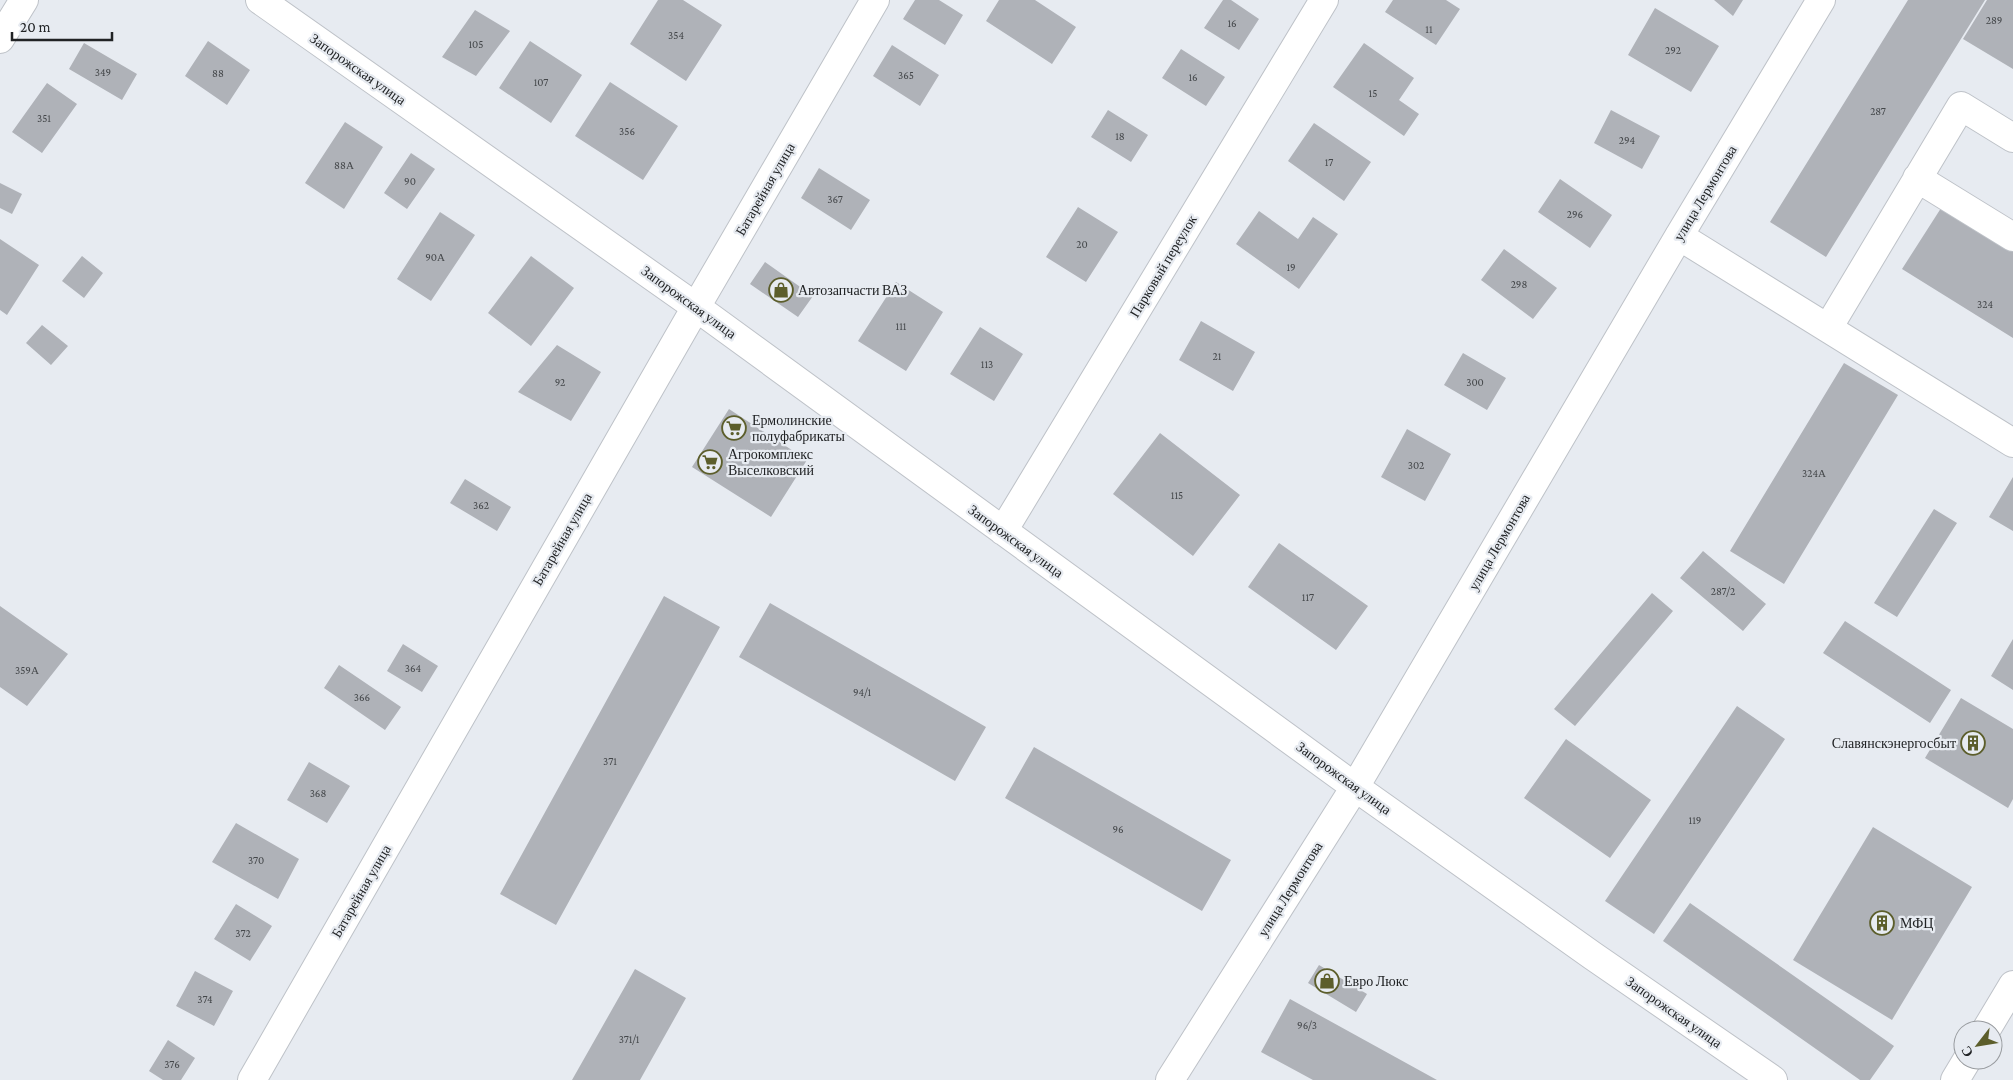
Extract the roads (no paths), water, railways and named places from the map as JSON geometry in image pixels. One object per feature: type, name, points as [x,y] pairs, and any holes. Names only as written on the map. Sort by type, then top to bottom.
[{"type":"street","points":[[0,40],[24,0]]},
{"type":"street","name":"Запорожская улица","points":[[260,0],[696,307],[1355,786],[1601,962],[1773,1080]]},
{"type":"street","name":"Батарейная улица","points":[[259,1078],[696,307],[875,0]]},
{"type":"street","name":"Парковый переулок","points":[[1003,531],[1324,0]]},
{"type":"street","name":"улица Лермонтова","points":[[1170,1080],[1355,786],[1679,236],[1821,0]]},
{"type":"street","points":[[1828,328],[1961,106],[2013,138]]},
{"type":"street","points":[[1917,178],[2013,237]]},
{"type":"street","points":[[1679,236],[2013,443]]},
{"type":"street","points":[[1992,1020],[2013,985]]},
{"type":"place","name":"Автозапчасти ВАЗ","points":[[781,290]]},
{"type":"place","name":"Ермолинские полуфабрикаты","points":[[734,428]]},
{"type":"place","name":"Агрокомплекс Выселковский","points":[[710,462]]},
{"type":"place","name":"Славянскэнергосбыт","points":[[1973,743]]},
{"type":"place","name":"МФЦ","points":[[1882,923]]},
{"type":"place","name":"Евро Люкс","points":[[1327,981]]}]
